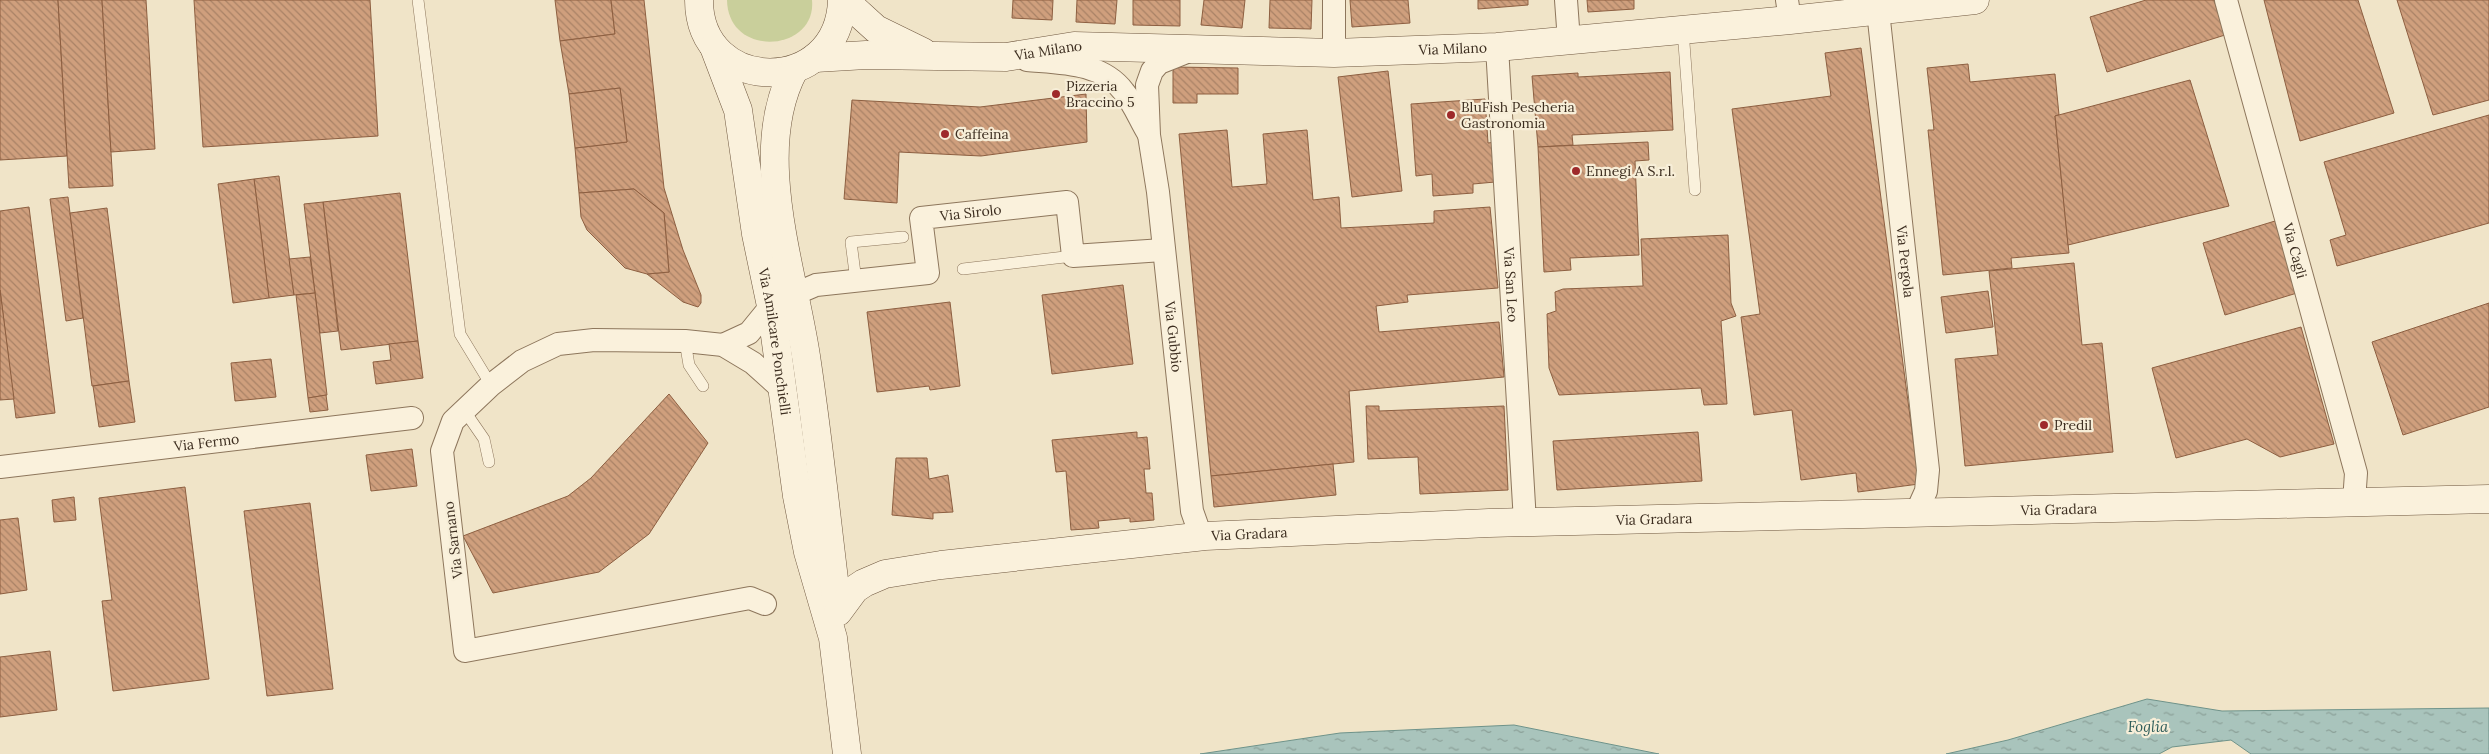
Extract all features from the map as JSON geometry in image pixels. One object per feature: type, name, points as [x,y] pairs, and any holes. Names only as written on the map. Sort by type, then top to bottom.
[{"type":"street","name":"Via Milano","points":[[843,0],[876,29],[929,54]]},
{"type":"street","name":"Via Amilcare Ponchielli","points":[[835,625],[808,552],[797,496],[784,391],[783,300],[775,140],[778,113],[786,85],[804,64],[833,37],[843,0]]},
{"type":"street","points":[[1334,0],[1334,53]]},
{"type":"street","points":[[1566,0],[1569,41]]},
{"type":"street","name":"Via Milano","points":[[714,47],[725,57],[750,71],[779,73],[804,64],[929,54],[1006,57],[1074,46],[1334,53],[1497,47],[1683,30],[1788,10],[1878,11],[1975,0]]},
{"type":"street","name":"Via Cagli","points":[[2226,0],[2356,473],[2354,502]]},
{"type":"street","name":"Via Amilcare Ponchielli","points":[[697,2],[704,28],[714,47],[738,110],[756,234],[783,300],[812,394],[847,754]]},
{"type":"street","name":"Via Pergola","points":[[1878,11],[1928,470],[1926,491],[1917,511]]},
{"type":"street","name":"Via San Leo","points":[[1497,47],[1526,522]]},
{"type":"street","name":"Via Gubbio","points":[[1190,50],[1168,58],[1152,71],[1147,85],[1149,135],[1158,192],[1162,250],[1192,511],[1198,528],[1205,536]]},
{"type":"street","name":"Via Gubbio","points":[[1006,57],[1093,69],[1110,79],[1124,92],[1149,135]]},
{"type":"street","name":"Via Sirolo","points":[[783,300],[816,286],[928,273],[922,218],[1067,202],[1073,256]]},
{"type":"street","points":[[1073,256],[1162,250]]},
{"type":"street","points":[[723,345],[749,333],[783,300]]},
{"type":"street","name":"Via Sarnano","points":[[765,604],[750,598],[465,651],[442,451],[454,421],[491,385],[522,361],[558,344],[594,340],[685,341],[723,345],[754,363],[784,391]]},
{"type":"street","name":"Via Fermo","points":[[0,467],[412,418]]},
{"type":"street","name":"Via Gradara","points":[[835,625],[855,589],[864,582],[885,574],[941,565],[1205,536],[1526,522],[1917,511],[2489,500]]},
{"type":"lane","points":[[418,0],[460,334],[491,385]]},
{"type":"lane","points":[[1683,30],[1696,190]]},
{"type":"lane","points":[[856,281],[851,242],[903,237]]},
{"type":"lane","points":[[963,269],[1073,256]]},
{"type":"lane","points":[[685,341],[689,364],[703,386]]},
{"type":"lane","points":[[464,410],[484,439],[490,462]]},
{"type":"green space","points":[[727,0],[812,0],[810,17],[801,30],[788,38],[772,42],[756,40],[741,32],[731,19]]},
{"type":"water","name":"Foglia","points":[[2147,699],[2222,711],[2489,708],[2489,754],[2251,754],[2231,740],[2172,747],[2159,754],[1946,754],[2008,740]]},
{"type":"water","points":[[1514,725],[1659,754],[1200,754],[1340,733]]},
{"type":"building","points":[[0,0],[58,0],[67,156],[0,160]]},
{"type":"building","points":[[58,0],[102,0],[113,186],[69,188]]},
{"type":"building","points":[[102,0],[146,0],[155,149],[111,152]]},
{"type":"building","points":[[194,0],[370,0],[378,136],[203,147]]},
{"type":"building","points":[[555,0],[611,0],[615,34],[560,41]]},
{"type":"building","points":[[611,0],[644,0],[664,188],[683,250],[701,295],[701,303],[698,307],[683,302],[647,274],[669,272],[664,213],[634,189],[579,193],[575,148],[627,142],[620,88],[569,94],[560,41],[615,34]]},
{"type":"building","points":[[1013,0],[1053,0],[1052,20],[1012,18]]},
{"type":"building","points":[[1077,0],[1117,0],[1115,24],[1076,22]]},
{"type":"building","points":[[1133,0],[1180,0],[1180,26],[1133,25]]},
{"type":"building","points":[[1204,0],[1245,0],[1242,28],[1201,25]]},
{"type":"building","points":[[1270,0],[1312,0],[1311,29],[1269,28]]},
{"type":"building","points":[[1350,0],[1408,0],[1410,23],[1352,27]]},
{"type":"building","points":[[1478,0],[1528,0],[1528,5],[1478,9]]},
{"type":"building","points":[[1587,0],[1634,0],[1634,9],[1588,12]]},
{"type":"building","points":[[2146,0],[2214,0],[2225,35],[2107,72],[2090,17]]},
{"type":"building","points":[[2264,0],[2358,0],[2394,113],[2300,141]]},
{"type":"building","points":[[2397,0],[2489,0],[2489,100],[2433,115]]},
{"type":"building","points":[[1861,48],[1919,484],[1858,492],[1856,473],[1801,480],[1792,410],[1754,415],[1741,317],[1760,314],[1732,109],[1831,96],[1825,53]]},
{"type":"building","points":[[1968,64],[1970,82],[2055,74],[2059,115],[2055,116],[2069,253],[2011,258],[2012,268],[1943,275],[1928,130],[1934,130],[1927,68]]},
{"type":"building","points":[[1173,67],[1238,68],[1238,94],[1197,94],[1197,103],[1173,103]]},
{"type":"building","points":[[1388,71],[1402,191],[1352,197],[1338,77]]},
{"type":"building","points":[[1670,72],[1673,130],[1572,135],[1573,145],[1538,147],[1532,76],[1578,73],[1578,77]]},
{"type":"building","points":[[2190,80],[2229,206],[2068,245],[2055,116]]},
{"type":"building","points":[[620,88],[627,142],[575,148],[569,94]]},
{"type":"building","points":[[1086,94],[1087,142],[981,156],[899,152],[897,203],[844,199],[852,100],[980,107]]},
{"type":"building","points":[[1485,99],[1488,143],[1496,142],[1495,182],[1473,184],[1473,193],[1433,196],[1432,174],[1416,176],[1411,104]]},
{"type":"building","points":[[2489,115],[2489,223],[2337,266],[2330,240],[2346,235],[2324,162]]},
{"type":"building","points":[[1227,130],[1232,187],[1267,184],[1263,134],[1307,130],[1313,200],[1339,197],[1341,228],[1434,223],[1434,211],[1490,207],[1498,288],[1407,295],[1408,302],[1376,306],[1379,332],[1499,322],[1504,377],[1349,391],[1354,462],[1211,476],[1179,134]]},
{"type":"building","points":[[1648,142],[1649,160],[1635,161],[1639,255],[1570,258],[1571,270],[1544,272],[1538,147]]},
{"type":"building","points":[[279,176],[294,295],[269,298],[254,179]]},
{"type":"building","points":[[254,179],[269,298],[233,303],[218,184]]},
{"type":"building","points":[[634,189],[664,213],[669,272],[647,274],[625,268],[587,230],[581,217],[579,193]]},
{"type":"building","points":[[400,193],[418,341],[341,350],[323,202]]},
{"type":"building","points":[[68,197],[83,318],[66,321],[50,199]]},
{"type":"building","points":[[323,202],[338,331],[320,333],[304,204]]},
{"type":"building","points":[[29,207],[55,413],[16,418],[0,290],[0,211]]},
{"type":"building","points":[[107,208],[129,381],[92,386],[70,213]]},
{"type":"building","points":[[2275,221],[2297,293],[2225,315],[2203,243]]},
{"type":"building","points":[[1728,235],[1731,303],[1736,316],[1721,321],[1727,404],[1704,405],[1701,388],[1559,395],[1549,368],[1547,314],[1556,311],[1555,292],[1563,289],[1643,286],[1641,239]]},
{"type":"building","points":[[310,257],[315,293],[294,295],[289,259]]},
{"type":"building","points":[[2074,263],[2082,345],[2102,343],[2113,452],[1965,466],[1955,359],[1998,355],[1989,271]]},
{"type":"building","points":[[1123,285],[1133,364],[1052,374],[1042,295]]},
{"type":"building","points":[[0,290],[14,399],[0,400]]},
{"type":"building","points":[[1988,291],[1993,327],[1946,333],[1941,297]]},
{"type":"building","points":[[315,293],[327,395],[308,398],[296,295]]},
{"type":"building","points":[[950,302],[960,386],[930,390],[929,386],[877,392],[867,312]]},
{"type":"building","points":[[2489,303],[2489,407],[2403,435],[2372,342]]},
{"type":"building","points":[[2301,327],[2334,444],[2280,457],[2247,439],[2176,458],[2152,368]]},
{"type":"building","points":[[418,341],[423,378],[376,384],[373,362],[391,360],[389,344]]},
{"type":"building","points":[[271,359],[276,397],[235,401],[231,363]]},
{"type":"building","points":[[129,381],[135,422],[99,427],[93,386]]},
{"type":"building","points":[[669,394],[708,443],[649,534],[599,572],[493,593],[463,536],[568,496],[591,478]]},
{"type":"building","points":[[326,395],[328,410],[310,412],[308,398]]},
{"type":"building","points":[[1366,406],[1379,406],[1379,411],[1504,406],[1508,490],[1420,494],[1418,457],[1368,459]]},
{"type":"building","points":[[1137,432],[1137,438],[1147,437],[1150,469],[1144,469],[1146,493],[1152,493],[1154,520],[1130,522],[1130,518],[1098,521],[1099,528],[1071,530],[1066,471],[1056,472],[1052,440]]},
{"type":"building","points":[[1698,432],[1702,481],[1557,490],[1553,441]]},
{"type":"building","points":[[412,449],[417,486],[371,491],[366,455]]},
{"type":"building","points":[[896,458],[927,458],[929,479],[948,475],[953,512],[933,513],[933,519],[892,515]]},
{"type":"building","points":[[1333,464],[1336,495],[1214,507],[1211,476]]},
{"type":"building","points":[[185,487],[209,679],[113,691],[102,601],[112,600],[99,498]]},
{"type":"building","points":[[74,497],[76,520],[54,522],[52,500]]},
{"type":"building","points":[[310,503],[333,689],[267,696],[244,511]]},
{"type":"building","points":[[18,518],[27,590],[0,594],[0,520]]},
{"type":"building","points":[[50,651],[57,710],[0,717],[0,657]]},
{"type":"place","name":"Pizzeria Braccino 5","points":[[1056,94]]},
{"type":"place","name":"BluFish Pescheria Gastronomia","points":[[1451,115]]},
{"type":"place","name":"Caffeina","points":[[945,134]]},
{"type":"place","name":"Ennegi A S.r.l.","points":[[1576,171]]},
{"type":"place","name":"Predil","points":[[2044,425]]}]
